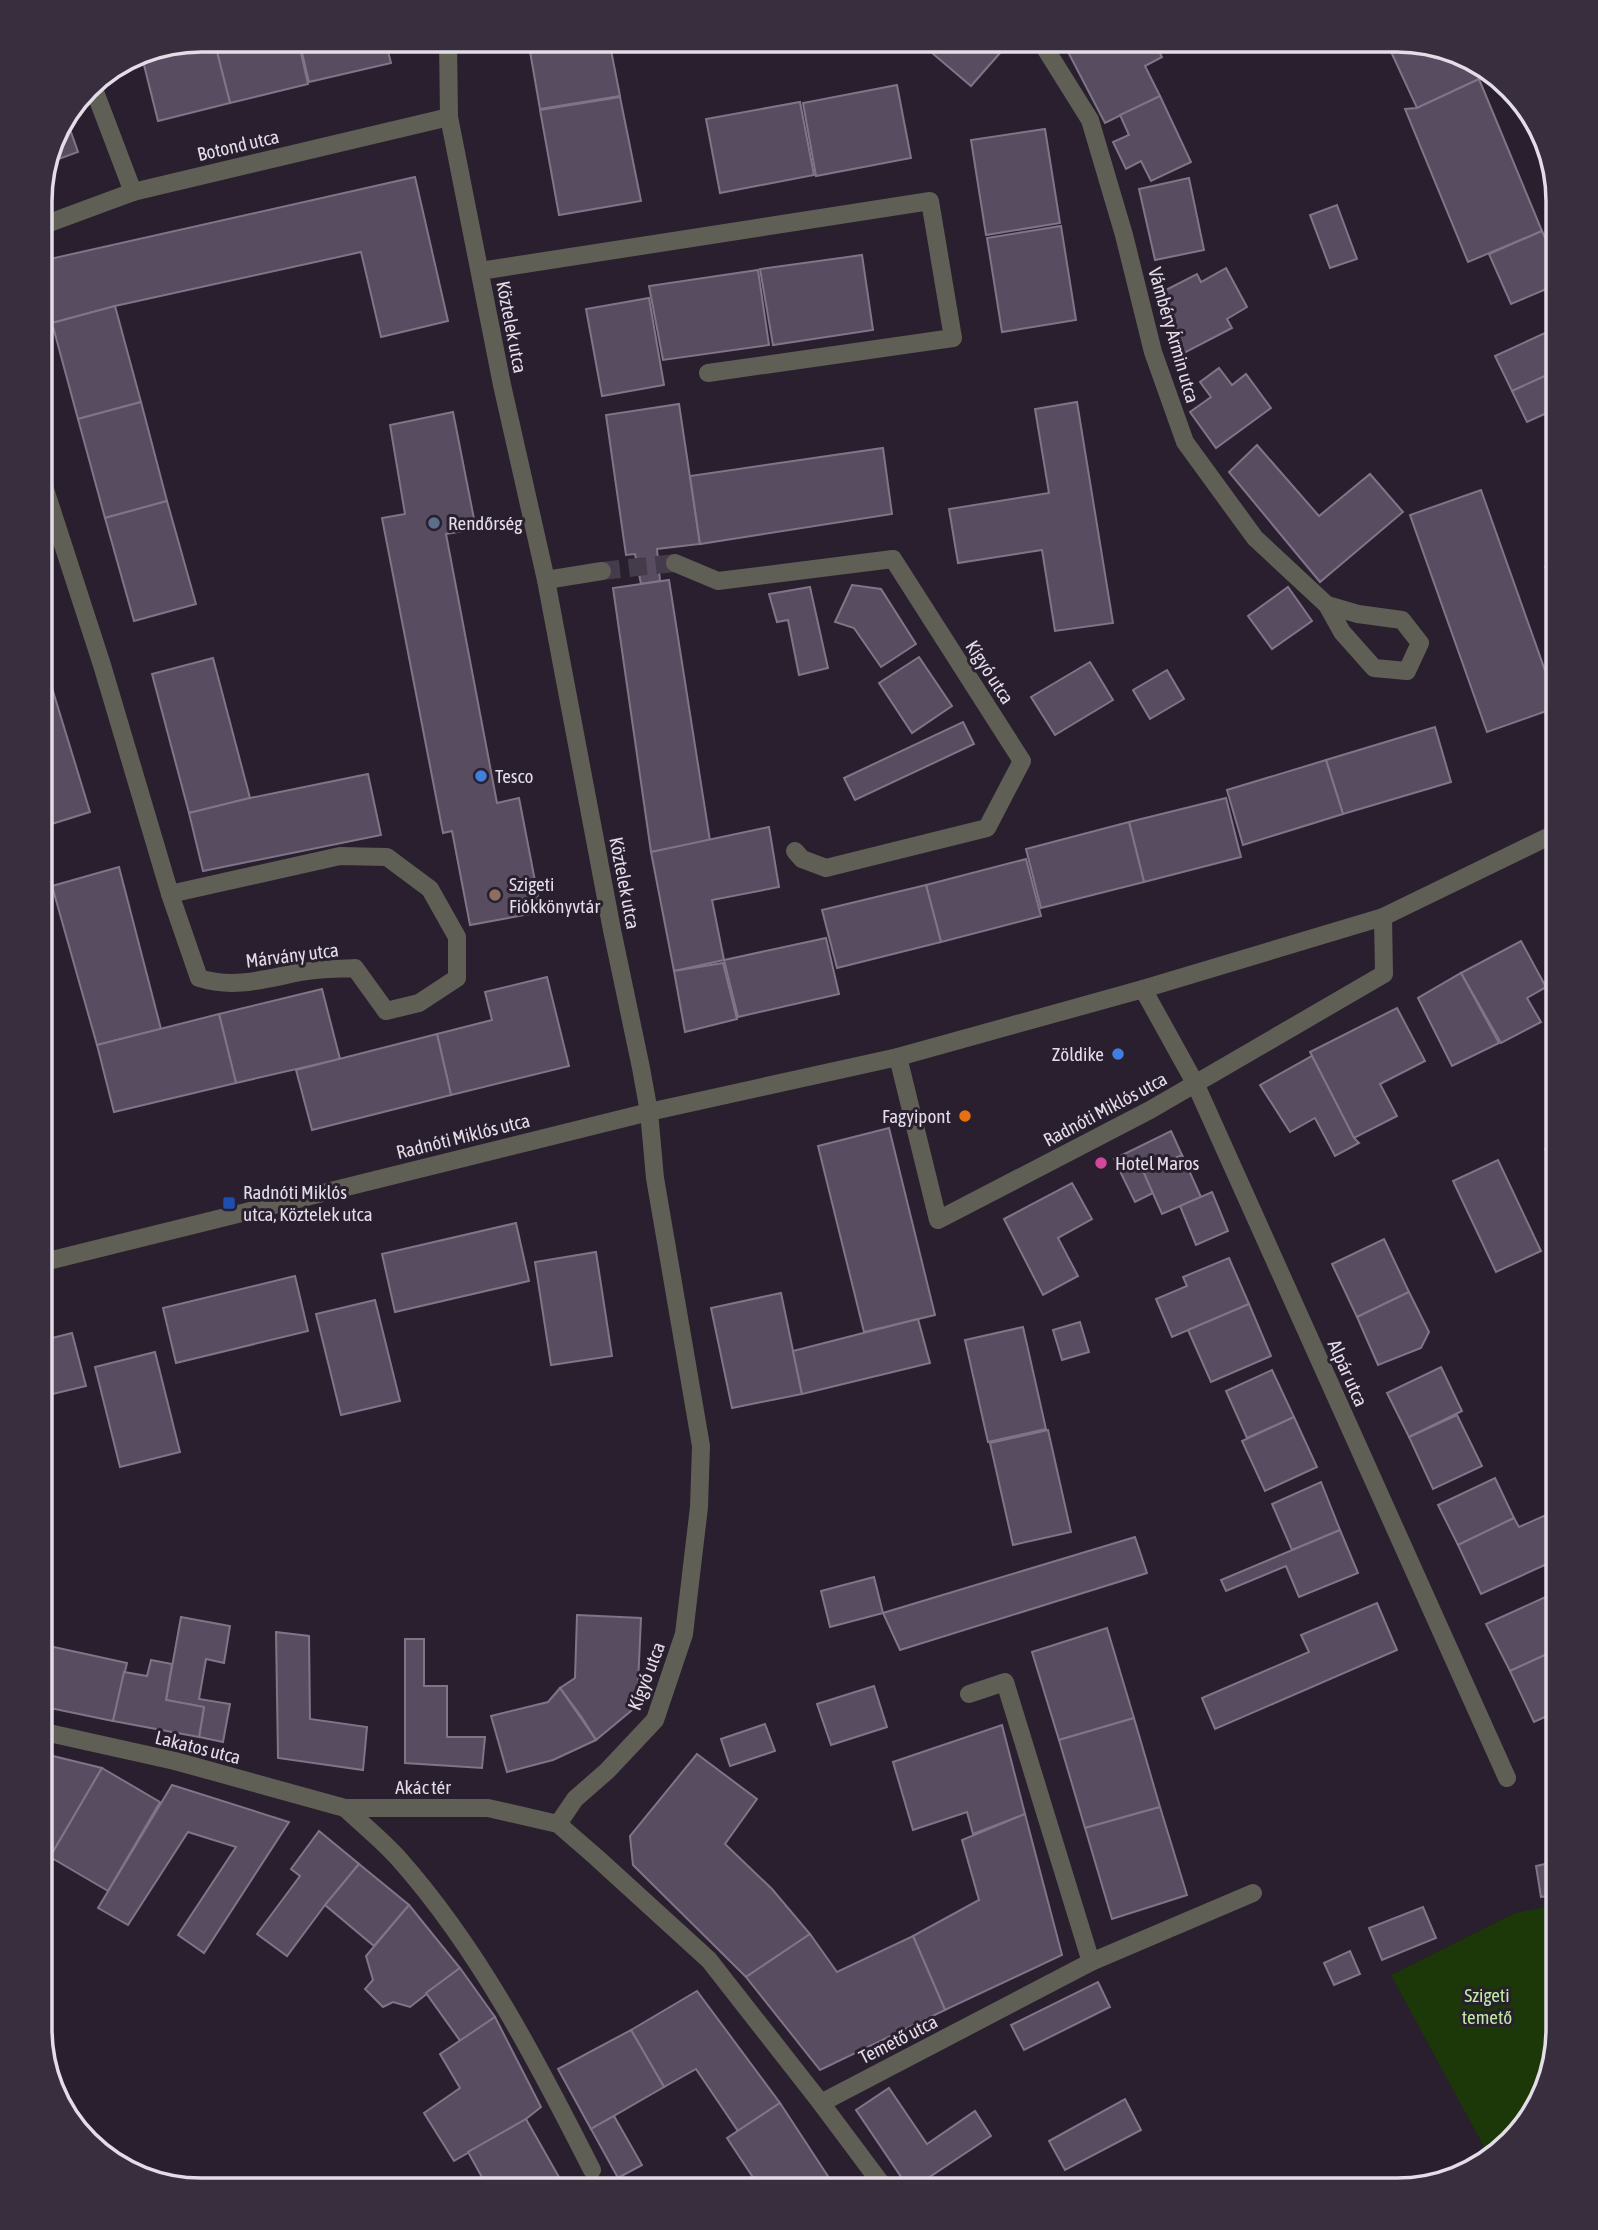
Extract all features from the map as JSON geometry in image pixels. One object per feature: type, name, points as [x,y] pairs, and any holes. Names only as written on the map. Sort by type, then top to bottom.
[{"type":"street","name":"Köztelek utca","points":[[448,52],[449,117],[502,385],[546,580],[649,1112],[655,1178],[701,1446],[699,1507]]},
{"type":"street","name":"Vámbéry Ármin utca","points":[[1048,53],[1090,120],[1124,235],[1153,352],[1185,442],[1255,538],[1327,605],[1342,632],[1374,668],[1407,671],[1420,643],[1402,620],[1359,614],[1327,605]]},
{"type":"street","points":[[97,96],[133,191]]},
{"type":"street","name":"Botond utca","points":[[53,221],[133,191],[449,117]]},
{"type":"street","name":"Köztelek utca","points":[[480,271],[930,201],[953,338],[708,373]]},
{"type":"street","name":"Márvány utca","points":[[53,513],[102,665],[170,894],[199,978],[218,984],[256,982],[304,972],[355,968],[386,1012],[419,1003],[457,978],[457,937],[430,889],[387,858],[340,856],[170,894]]},
{"type":"street","name":"Kígyó utca","points":[[675,563],[718,581],[893,559],[1022,761],[988,828],[826,868],[802,859],[795,852]]},
{"type":"street","points":[[546,580],[601,571]]},
{"type":"street","name":"Radnóti Miklós utca","points":[[52,1260],[649,1112],[898,1057],[1143,989],[1384,916],[1546,838]]},
{"type":"street","name":"Radnóti Miklós utca","points":[[898,1057],[938,1220],[1150,1110],[1384,974],[1384,916]]},
{"type":"street","name":"Alpár utca","points":[[1143,989],[1195,1083],[1507,1778]]},
{"type":"street","name":"Kígyó utca","points":[[558,1824],[575,1799],[607,1771],[655,1720],[684,1634],[699,1507]]},
{"type":"street","points":[[969,1694],[1005,1682],[1091,1962]]},
{"type":"street","name":"Lakatos utca","points":[[52,1734],[175,1761],[345,1808]]},
{"type":"street","points":[[345,1808],[398,1858],[452,1925],[538,2063],[592,2170]]},
{"type":"street","name":"Akác tér","points":[[345,1808],[488,1808],[558,1824],[709,1960],[821,2102]]},
{"type":"street","name":"Temető utca","points":[[821,2102],[1091,1962],[1254,1893]]},
{"type":"street","points":[[821,2102],[877,2178]]},
{"type":"green space","name":"Szigeti temető","points":[[1546,1907],[1544,2048],[1534,2085],[1525,2103],[1502,2134],[1485,2148],[1391,1975],[1515,1913]]},
{"type":"building","points":[[217,52],[301,52],[308,84],[230,103]]},
{"type":"building","points":[[217,52],[230,103],[158,121],[144,64],[173,55]]},
{"type":"building","points":[[302,52],[388,52],[391,63],[309,82]]},
{"type":"building","points":[[530,52],[611,52],[620,96],[540,109]]},
{"type":"building","points":[[932,53],[1000,53],[971,86]]},
{"type":"building","points":[[1068,53],[1160,53],[1162,57],[1145,66],[1160,96],[1105,123]]},
{"type":"building","points":[[1392,53],[1425,55],[1444,60],[1478,78],[1479,79],[1417,108]]},
{"type":"building","points":[[1479,79],[1542,231],[1468,262],[1405,109],[1417,108]]},
{"type":"building","points":[[897,85],[911,158],[816,176],[803,103]]},
{"type":"building","points":[[1160,96],[1191,162],[1151,181],[1141,161],[1126,169],[1113,142],[1129,135],[1120,115]]},
{"type":"building","points":[[620,97],[641,201],[559,215],[540,110]]},
{"type":"building","points":[[800,102],[814,175],[720,193],[706,119]]},
{"type":"building","points":[[1045,129],[1060,223],[986,235],[971,140]]},
{"type":"building","points":[[71,131],[78,152],[59,159]]},
{"type":"building","points":[[415,177],[448,321],[381,337],[361,252],[115,306],[53,323],[53,258]]},
{"type":"building","points":[[1189,178],[1204,250],[1155,260],[1139,189]]},
{"type":"building","points":[[1337,205],[1357,259],[1330,268],[1310,215]]},
{"type":"building","points":[[1061,226],[1076,320],[1002,332],[987,238]]},
{"type":"building","points":[[1542,231],[1546,240],[1546,289],[1511,304],[1489,254]]},
{"type":"building","points":[[862,255],[873,330],[773,345],[760,269]]},
{"type":"building","points":[[1226,268],[1247,307],[1227,319],[1232,328],[1184,353],[1164,316],[1171,312],[1160,293],[1197,274],[1201,282]]},
{"type":"building","points":[[758,270],[769,345],[663,360],[649,286]]},
{"type":"building","points":[[649,298],[664,385],[602,396],[586,309]]},
{"type":"building","points":[[115,306],[141,402],[78,419],[53,323]]},
{"type":"building","points":[[1546,333],[1546,375],[1512,391],[1495,356]]},
{"type":"building","points":[[1219,368],[1232,385],[1246,374],[1271,408],[1216,448],[1190,412],[1211,397],[1200,382]]},
{"type":"building","points":[[1546,375],[1546,413],[1527,422],[1512,391]]},
{"type":"building","points":[[141,402],[167,501],[105,518],[78,419]]},
{"type":"building","points":[[1077,402],[1113,623],[1055,631],[1042,550],[958,563],[949,509],[1049,493],[1035,409]]},
{"type":"building","points":[[679,404],[700,544],[657,549],[660,581],[641,584],[635,554],[626,555],[606,415]]},
{"type":"building","points":[[453,412],[476,529],[446,534],[497,803],[519,798],[541,912],[470,925],[452,831],[443,833],[382,518],[405,514],[390,425]]},
{"type":"building","points":[[1257,445],[1319,516],[1370,474],[1403,512],[1320,582],[1229,472]]},
{"type":"building","points":[[883,448],[892,514],[700,544],[690,476]]},
{"type":"building","points":[[1481,490],[1546,673],[1546,711],[1487,732],[1410,515]]},
{"type":"building","points":[[167,501],[196,604],[134,621],[105,518]]},
{"type":"building","points":[[669,580],[710,841],[651,852],[613,588]]},
{"type":"building","points":[[852,585],[881,589],[916,644],[881,667],[854,628],[835,622]]},
{"type":"building","points":[[810,587],[828,668],[799,675],[788,620],[777,622],[769,594]]},
{"type":"building","points":[[1288,587],[1312,621],[1272,649],[1248,616]]},
{"type":"building","points":[[919,657],[952,706],[912,733],[879,683]]},
{"type":"building","points":[[213,658],[250,798],[189,813],[152,674]]},
{"type":"building","points":[[1090,662],[1113,700],[1055,735],[1031,697]]},
{"type":"building","points":[[1167,670],[1184,699],[1150,719],[1133,690]]},
{"type":"building","points":[[53,690],[90,812],[53,824]]},
{"type":"building","points":[[963,722],[974,744],[855,800],[844,778]]},
{"type":"building","points":[[1435,727],[1451,782],[1343,814],[1326,760]]},
{"type":"building","points":[[1326,760],[1343,814],[1243,845],[1227,790]]},
{"type":"building","points":[[368,774],[381,835],[203,871],[189,813]]},
{"type":"building","points":[[1226,798],[1241,857],[1144,882],[1129,822]]},
{"type":"building","points":[[1129,822],[1144,882],[1041,908],[1026,849]]},
{"type":"building","points":[[769,827],[779,887],[712,900],[724,960],[674,971],[651,852]]},
{"type":"building","points":[[1026,859],[1041,916],[941,942],[926,885]]},
{"type":"building","points":[[119,867],[161,1029],[97,1045],[53,886]]},
{"type":"building","points":[[926,885],[941,942],[837,968],[822,910]]},
{"type":"building","points":[[826,938],[839,994],[738,1017],[724,960]]},
{"type":"building","points":[[1521,941],[1546,987],[1527,998],[1541,1022],[1501,1043],[1461,973]]},
{"type":"building","points":[[723,963],[737,1019],[685,1032],[674,971]]},
{"type":"building","points":[[1461,973],[1499,1043],[1452,1066],[1418,998]]},
{"type":"building","points":[[547,977],[569,1066],[451,1095],[437,1034],[492,1020],[485,992]]},
{"type":"building","points":[[322,989],[340,1059],[236,1083],[219,1014]]},
{"type":"building","points":[[1397,1008],[1425,1061],[1380,1084],[1397,1116],[1354,1138],[1310,1052]]},
{"type":"building","points":[[219,1014],[236,1083],[114,1112],[97,1045]]},
{"type":"building","points":[[437,1034],[451,1095],[312,1130],[296,1070]]},
{"type":"building","points":[[1312,1056],[1359,1143],[1335,1156],[1315,1118],[1290,1132],[1260,1085]]},
{"type":"building","points":[[889,1128],[935,1315],[864,1332],[818,1146]]},
{"type":"building","points":[[1171,1131],[1182,1155],[1144,1173],[1153,1193],[1135,1202],[1114,1159]]},
{"type":"building","points":[[1182,1155],[1201,1197],[1162,1214],[1144,1173]]},
{"type":"building","points":[[1498,1160],[1541,1251],[1496,1272],[1453,1181]]},
{"type":"building","points":[[1072,1183],[1092,1219],[1058,1238],[1078,1276],[1043,1295],[1004,1219]]},
{"type":"building","points":[[1212,1192],[1228,1231],[1196,1245],[1180,1206]]},
{"type":"building","points":[[516,1223],[529,1281],[395,1312],[382,1254]]},
{"type":"building","points":[[1384,1239],[1409,1292],[1357,1317],[1332,1264]]},
{"type":"building","points":[[596,1252],[612,1356],[551,1365],[535,1262]]},
{"type":"building","points":[[1229,1258],[1249,1304],[1172,1337],[1156,1299],[1187,1286],[1183,1277]]},
{"type":"building","points":[[295,1276],[308,1331],[176,1363],[163,1308]]},
{"type":"building","points":[[1409,1292],[1429,1332],[1421,1348],[1378,1365],[1357,1317]]},
{"type":"building","points":[[781,1293],[802,1394],[732,1408],[711,1308]]},
{"type":"building","points":[[375,1300],[400,1401],[341,1415],[316,1314]]},
{"type":"building","points":[[1249,1304],[1271,1356],[1211,1382],[1188,1330]]},
{"type":"building","points":[[918,1319],[930,1363],[802,1394],[793,1351]]},
{"type":"building","points":[[1080,1322],[1089,1352],[1062,1360],[1053,1330]]},
{"type":"building","points":[[1023,1327],[1046,1429],[988,1442],[965,1340]]},
{"type":"building","points":[[72,1333],[86,1386],[52,1394],[52,1338]]},
{"type":"building","points":[[155,1352],[180,1452],[120,1467],[95,1367]]},
{"type":"building","points":[[1441,1367],[1462,1411],[1409,1437],[1387,1393]]},
{"type":"building","points":[[1272,1370],[1294,1417],[1247,1438],[1226,1391]]},
{"type":"building","points":[[1457,1415],[1482,1466],[1433,1489],[1409,1437]]},
{"type":"building","points":[[1294,1417],[1317,1467],[1265,1491],[1242,1441]]},
{"type":"building","points":[[1048,1430],[1071,1532],[1013,1545],[990,1443]]},
{"type":"building","points":[[1495,1478],[1514,1518],[1458,1545],[1438,1505]]},
{"type":"building","points":[[1321,1482],[1340,1530],[1292,1550],[1272,1504]]},
{"type":"building","points":[[1546,1515],[1546,1564],[1481,1594],[1458,1545],[1514,1518],[1519,1527]]},
{"type":"building","points":[[1340,1530],[1358,1573],[1299,1597],[1286,1566],[1226,1591],[1221,1580]]},
{"type":"building","points":[[1135,1537],[1147,1573],[900,1650],[883,1613]]},
{"type":"building","points":[[874,1577],[883,1613],[830,1627],[821,1591]]},
{"type":"building","points":[[1546,1597],[1546,1654],[1510,1671],[1486,1624]]},
{"type":"building","points":[[1377,1603],[1397,1650],[1215,1729],[1202,1698],[1309,1652],[1301,1635]]},
{"type":"building","points":[[577,1615],[641,1618],[637,1706],[596,1740],[560,1688],[575,1678]]},
{"type":"building","points":[[181,1617],[230,1626],[224,1663],[206,1659],[199,1699],[230,1704],[223,1742],[199,1737],[204,1707],[166,1700]]},
{"type":"building","points":[[1107,1628],[1134,1718],[1059,1740],[1032,1652]]},
{"type":"building","points":[[276,1632],[309,1636],[310,1719],[367,1727],[363,1770],[278,1758]]},
{"type":"building","points":[[405,1639],[424,1639],[424,1686],[447,1686],[447,1737],[485,1737],[482,1768],[405,1763]]},
{"type":"building","points":[[52,1647],[127,1663],[113,1721],[52,1709]]},
{"type":"building","points":[[1546,1654],[1546,1716],[1534,1722],[1510,1671]]},
{"type":"building","points":[[151,1660],[172,1664],[166,1700],[204,1707],[199,1737],[113,1721],[124,1672],[147,1676]]},
{"type":"building","points":[[874,1686],[887,1727],[831,1745],[817,1704]]},
{"type":"building","points":[[560,1688],[596,1740],[553,1760],[507,1772],[491,1716],[548,1702]]},
{"type":"building","points":[[1134,1718],[1160,1807],[1085,1828],[1059,1740]]},
{"type":"building","points":[[765,1724],[775,1751],[730,1766],[721,1739]]},
{"type":"building","points":[[1002,1725],[1025,1814],[973,1834],[967,1812],[913,1830],[893,1762]]},
{"type":"building","points":[[697,1754],[757,1799],[725,1844],[772,1889],[810,1934],[746,1977],[633,1865],[630,1836]]},
{"type":"building","points":[[52,1757],[102,1768],[52,1853]]},
{"type":"building","points":[[102,1768],[160,1802],[108,1891],[52,1858],[52,1853]]},
{"type":"building","points":[[172,1785],[289,1822],[204,1953],[178,1935],[236,1847],[188,1832],[128,1925],[98,1908]]},
{"type":"building","points":[[1160,1807],[1187,1895],[1112,1919],[1085,1828]]},
{"type":"building","points":[[1025,1814],[1062,1955],[945,2010],[913,1936],[979,1900],[962,1840]]},
{"type":"building","points":[[319,1831],[359,1864],[287,1956],[257,1934],[300,1876],[291,1869]]},
{"type":"building","points":[[359,1864],[409,1905],[374,1946],[325,1905]]},
{"type":"building","points":[[1546,1864],[1546,1896],[1541,1897],[1536,1866]]},
{"type":"building","points":[[409,1905],[460,1968],[410,2007],[393,2002],[383,2007],[365,1989],[373,1980],[366,1956]]},
{"type":"building","points":[[1423,1907],[1436,1938],[1382,1960],[1369,1928]]},
{"type":"building","points":[[810,1934],[837,1972],[913,1936],[945,2010],[820,2070],[746,1977]]},
{"type":"building","points":[[1350,1951],[1360,1974],[1334,1985],[1324,1963]]},
{"type":"building","points":[[460,1968],[495,2017],[461,2042],[426,1993]]},
{"type":"building","points":[[1098,1982],[1110,2007],[1024,2050],[1011,2025]]},
{"type":"building","points":[[697,1991],[780,2103],[738,2131],[696,2069],[664,2087],[631,2030]]},
{"type":"building","points":[[495,2017],[541,2107],[526,2119],[454,2161],[424,2113],[460,2088],[440,2054]]},
{"type":"building","points":[[631,2030],[664,2087],[591,2129],[558,2069]]},
{"type":"building","points":[[889,2088],[927,2144],[975,2111],[991,2136],[929,2178],[902,2178],[856,2110]]},
{"type":"building","points":[[1125,2099],[1141,2130],[1065,2170],[1049,2141]]},
{"type":"building","points":[[780,2103],[829,2178],[753,2177],[727,2138]]},
{"type":"building","points":[[614,2116],[642,2165],[618,2177],[591,2129]]},
{"type":"building","points":[[526,2119],[559,2177],[482,2177],[468,2152]]},
{"type":"tunnel","points":[[602,571],[675,563]]},
{"type":"place","name":"Rendőrség","points":[[434,523]]},
{"type":"place","name":"Tesco","points":[[481,776]]},
{"type":"place","name":"Szigeti Fiókkönyvtár","points":[[495,895]]},
{"type":"place","name":"Zöldike","points":[[1118,1054]]},
{"type":"place","name":"Fagyipont","points":[[965,1116]]},
{"type":"place","name":"Hotel Maros","points":[[1101,1163]]},
{"type":"place","name":"Radnóti Miklós utca, Köztelek utca","points":[[229,1203]]}]
